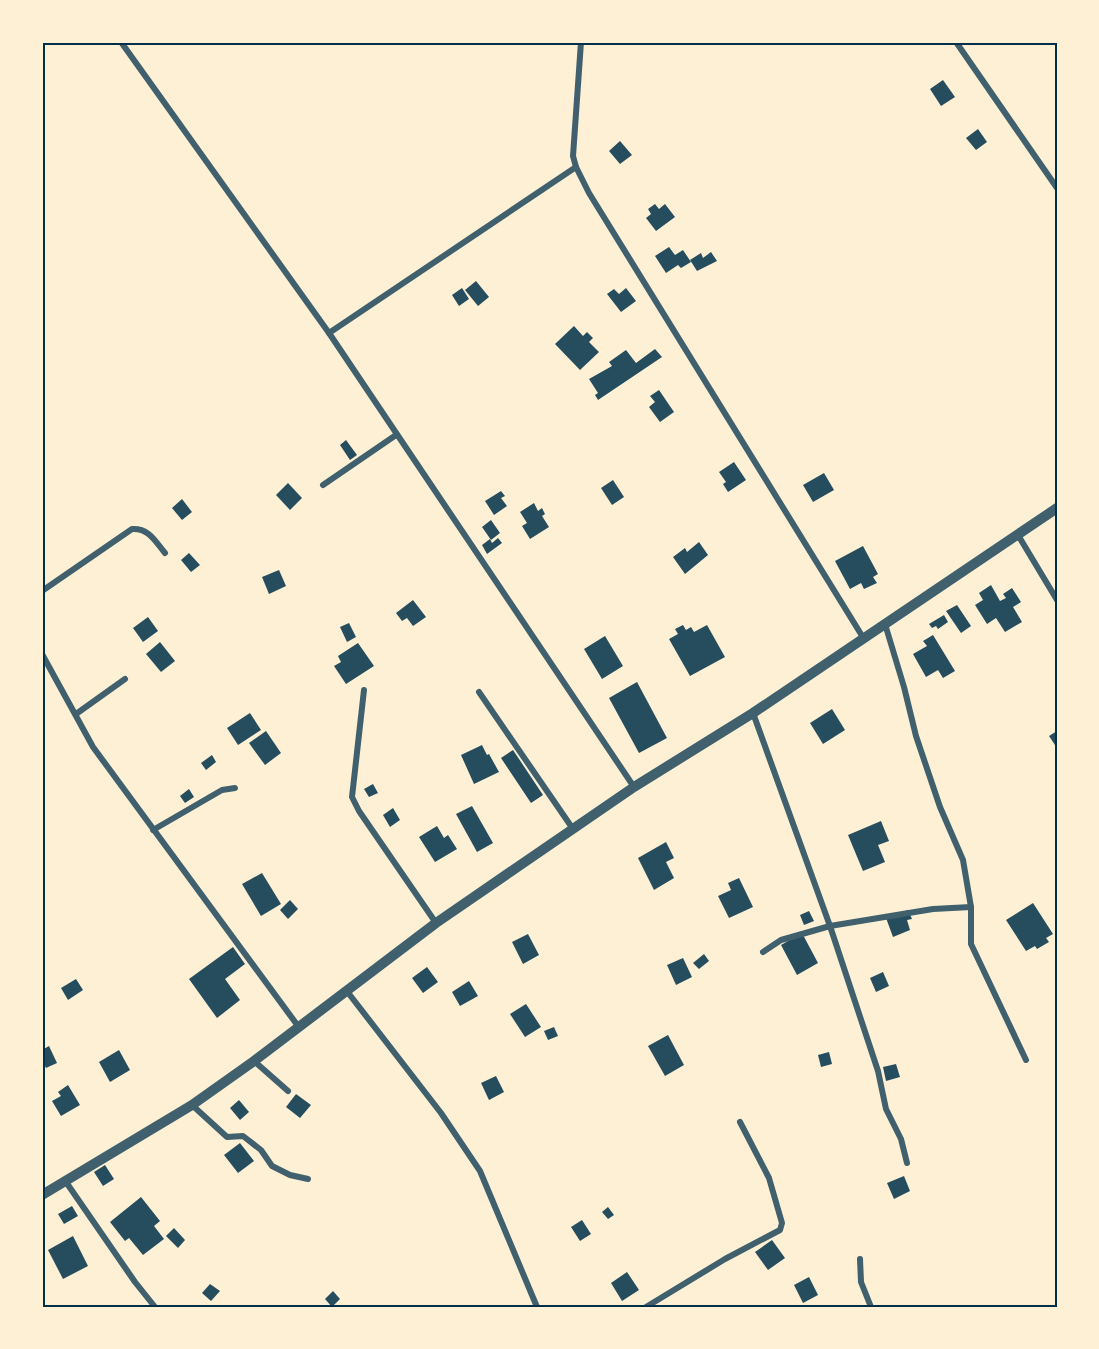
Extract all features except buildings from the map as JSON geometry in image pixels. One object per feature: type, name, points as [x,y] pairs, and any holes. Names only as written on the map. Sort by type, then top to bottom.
[{"type":"street","points":[[121,42],[329,333],[634,787]]},
{"type":"street","points":[[581,42],[573,156],[576,167],[589,193],[864,639]]},
{"type":"street","points":[[956,42],[1057,188]]},
{"type":"street","points":[[329,333],[576,167]]},
{"type":"street","points":[[323,485],[396,435]]},
{"type":"street","points":[[42,1195],[192,1105],[254,1061],[436,923],[634,787],[753,713],[1057,508]]},
{"type":"street","points":[[42,591],[132,529],[141,528],[165,553]]},
{"type":"street","points":[[1018,535],[1057,600]]},
{"type":"street","points":[[885,624],[916,736],[940,807],[963,860],[971,907],[971,944],[1026,1060]]},
{"type":"street","points":[[42,654],[93,747],[298,1026]]},
{"type":"street","points":[[76,714],[124,679]]},
{"type":"street","points":[[364,690],[351,797],[436,923]]},
{"type":"street","points":[[479,692],[573,830]]},
{"type":"street","points":[[753,713],[830,926],[878,1071],[886,1109],[901,1139],[907,1163]]},
{"type":"street","points":[[153,830],[222,790],[235,788]]},
{"type":"street","points":[[763,952],[781,940],[830,926],[933,909],[971,907]]},
{"type":"street","points":[[346,990],[441,1113],[480,1171],[537,1307]]},
{"type":"street","points":[[254,1061],[288,1091]]},
{"type":"street","points":[[192,1105],[227,1137],[243,1136],[261,1150],[272,1166],[290,1175],[308,1179]]},
{"type":"street","points":[[646,1307],[725,1259],[780,1230],[781,1216],[769,1178],[740,1122]]},
{"type":"street","points":[[66,1182],[155,1307]]},
{"type":"street","points":[[860,1259],[861,1282],[871,1307]]}]
